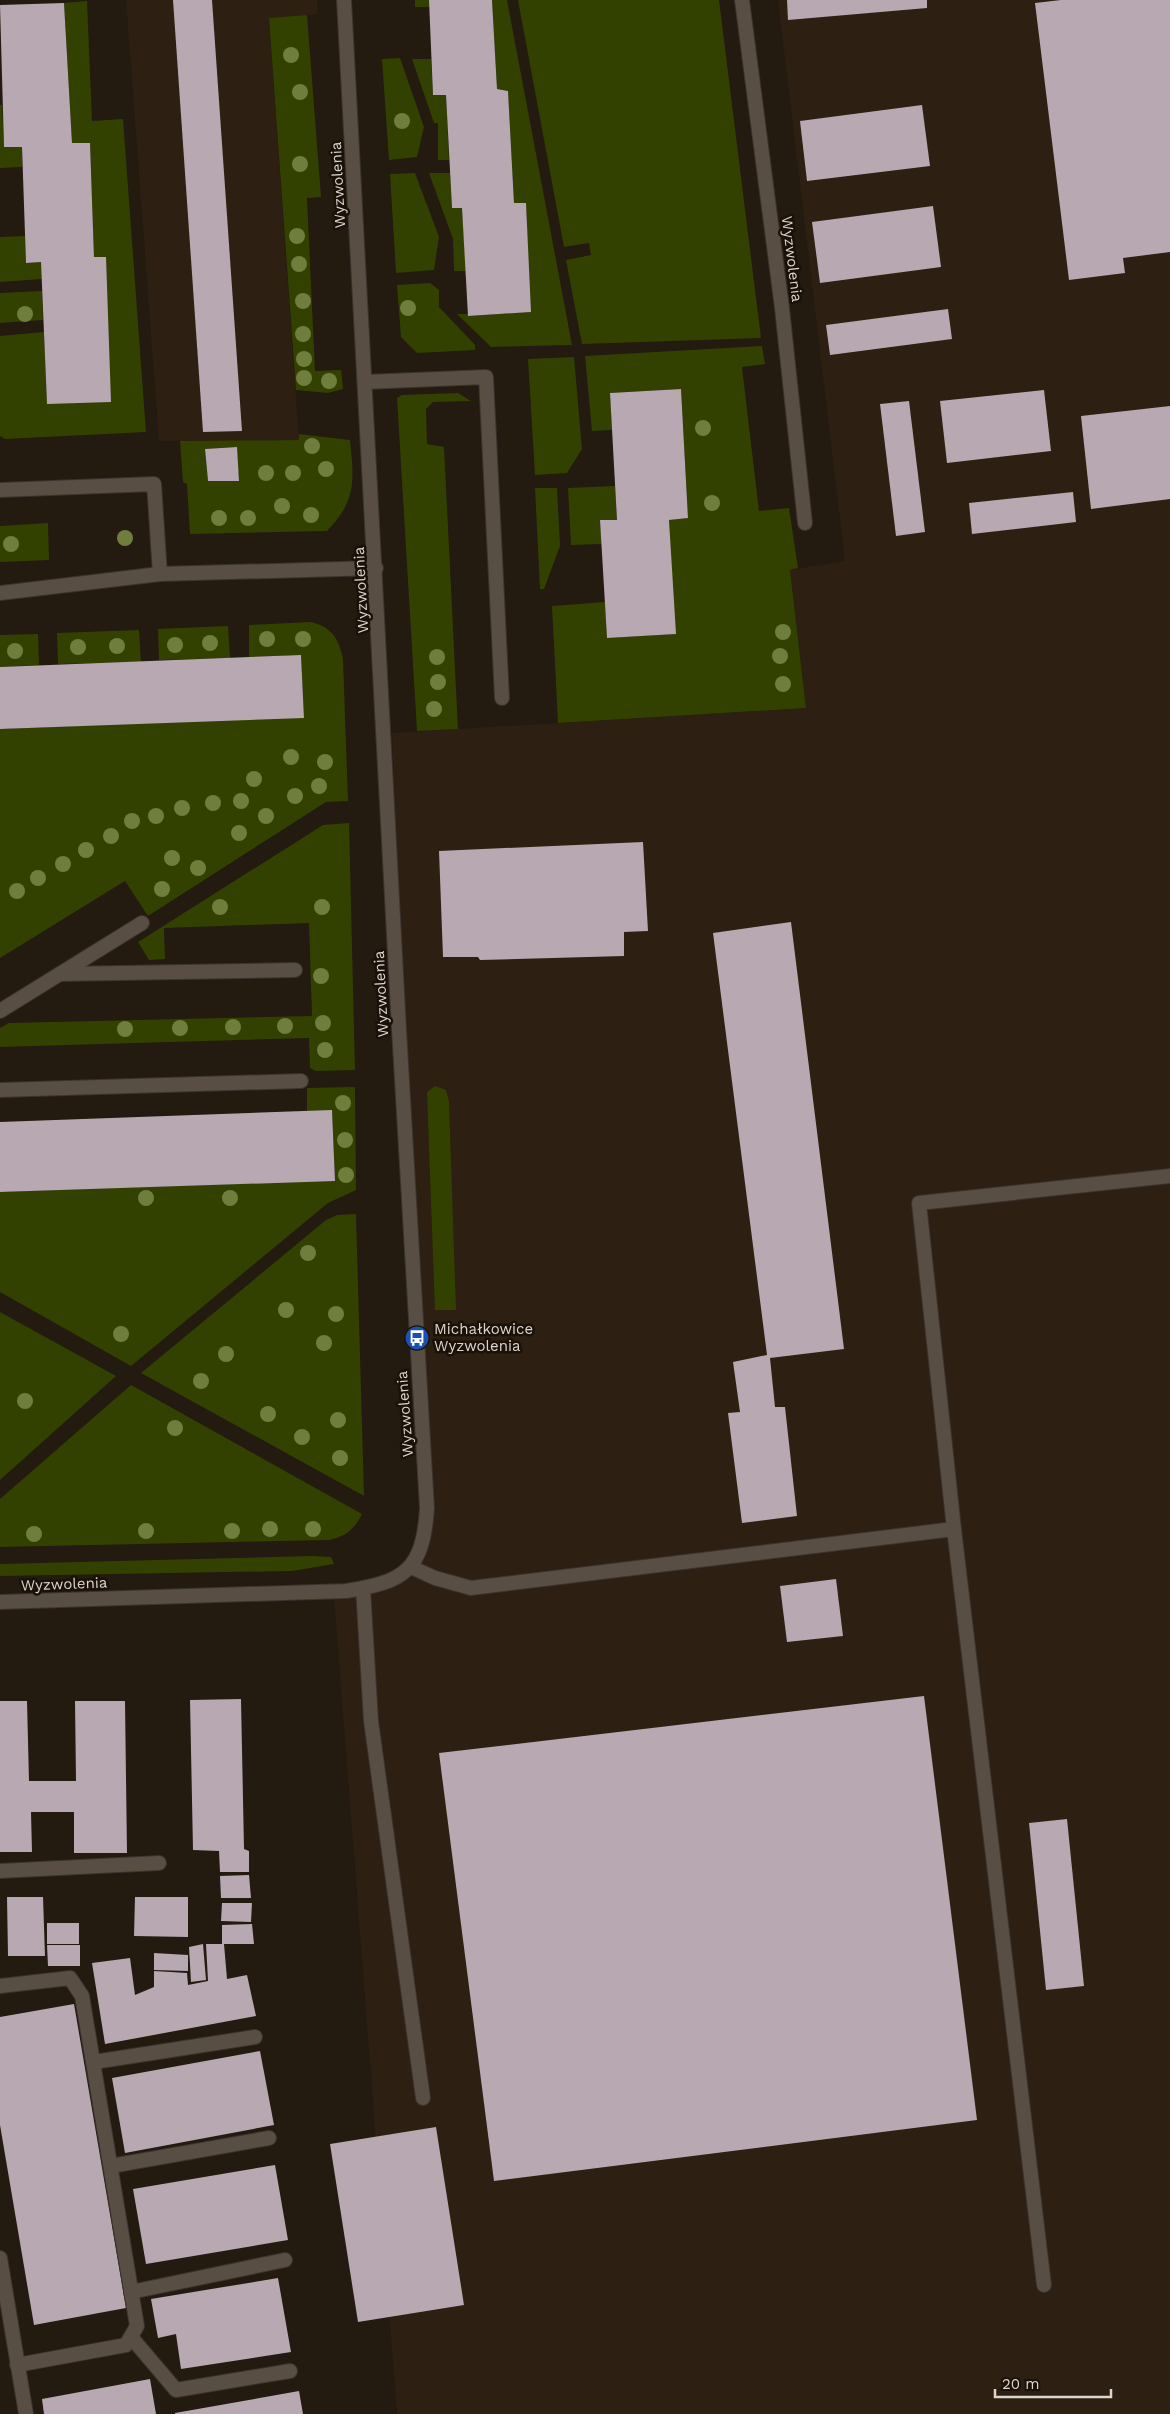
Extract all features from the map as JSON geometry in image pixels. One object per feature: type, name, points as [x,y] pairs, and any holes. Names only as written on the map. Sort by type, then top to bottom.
[{"type":"street","name":"Wyzwolenia","points":[[0,1602],[346,1591],[377,1586],[398,1577],[411,1567],[420,1552],[426,1530],[427,1508],[344,0]]},
{"type":"street","name":"Wyzwolenia","points":[[742,0],[781,298],[805,523]]},
{"type":"street","points":[[366,382],[486,377],[502,698]]},
{"type":"street","points":[[0,490],[154,484],[160,574]]},
{"type":"street","points":[[0,593],[160,574],[376,568]]},
{"type":"street","points":[[0,1011],[142,923]]},
{"type":"street","points":[[60,974],[295,970]]},
{"type":"street","points":[[0,1090],[302,1081]]},
{"type":"street","points":[[1044,2285],[954,1529],[919,1203],[1170,1176]]},
{"type":"street","points":[[411,1567],[435,1578],[471,1588],[954,1529]]},
{"type":"street","points":[[363,1588],[371,1721],[423,2098]]},
{"type":"street","points":[[0,1871],[159,1863]]},
{"type":"street","points":[[0,1986],[70,1978],[82,1996],[137,2326],[126,2345],[18,2365]]},
{"type":"street","points":[[94,2062],[255,2037]]},
{"type":"street","points":[[111,2166],[269,2138]]},
{"type":"street","points":[[0,2258],[26,2414]]},
{"type":"street","points":[[131,2292],[285,2260]]},
{"type":"street","points":[[131,2337],[176,2390],[290,2371]]},
{"type":"shaded area","points":[[126,0],[317,0],[318,14],[269,19],[299,440],[159,441]]},
{"type":"shaded area","points":[[778,0],[1170,0],[1170,2414],[397,2414],[334,1596],[391,1584],[425,1543],[392,733],[806,708],[790,570],[845,561]]},
{"type":"green space","points":[[415,0],[429,0],[429,7],[415,7]]},
{"type":"green space","points":[[492,0],[507,0],[572,345],[491,347],[457,314],[468,314],[468,316],[530,312],[526,204],[514,203],[508,91],[497,89]]},
{"type":"green space","points":[[518,0],[719,0],[761,338],[582,344],[566,260],[591,255],[589,243],[564,247]]},
{"type":"green space","points":[[87,1],[92,121],[123,119],[146,432],[5,439],[0,436],[0,336],[44,332],[47,404],[94,257],[90,143],[72,143],[64,3]]},
{"type":"green space","points":[[307,15],[321,197],[307,198],[315,371],[341,370],[343,389],[328,393],[296,390],[269,18]]},
{"type":"green space","points":[[400,58],[424,127],[417,157],[389,160],[382,59]]},
{"type":"green space","points":[[412,59],[431,59],[433,95],[446,95],[449,160],[438,160],[438,123],[434,123]]},
{"type":"green space","points":[[0,105],[2,105],[4,147],[22,147],[22,167],[0,168]]},
{"type":"green space","points":[[415,173],[439,237],[434,270],[396,273],[390,174]]},
{"type":"green space","points":[[429,173],[450,173],[452,208],[462,208],[466,271],[454,271],[453,239]]},
{"type":"green space","points":[[25,236],[26,263],[41,262],[42,279],[0,282],[0,237]]},
{"type":"green space","points":[[430,283],[439,290],[439,307],[475,345],[475,350],[417,353],[401,337],[397,285]]},
{"type":"green space","points":[[42,291],[43,320],[0,323],[0,293]]},
{"type":"green space","points":[[762,346],[765,364],[742,367],[759,511],[789,508],[798,568],[790,570],[806,708],[558,723],[552,606],[605,602],[607,638],[675,634],[669,520],[688,518],[681,389],[610,393],[612,430],[592,431],[585,356]]},
{"type":"green space","points":[[574,357],[582,449],[567,473],[535,475],[528,359]]},
{"type":"green space","points":[[458,393],[471,401],[433,402],[426,409],[427,444],[444,447],[458,729],[417,731],[397,398],[402,395]]},
{"type":"green space","points":[[299,434],[350,440],[352,478],[349,499],[337,520],[327,531],[190,534],[187,484],[183,482],[180,441],[299,440]],"holes":[[[236,447],[239,480],[208,481],[205,449]]]},
{"type":"green space","points":[[615,486],[617,520],[600,520],[602,544],[571,545],[568,488]]},
{"type":"green space","points":[[535,488],[557,488],[560,546],[544,589],[540,589]]},
{"type":"green space","points":[[48,523],[49,560],[0,562],[0,526]]},
{"type":"green space","points":[[311,622],[324,627],[333,635],[337,640],[343,659],[348,801],[326,802],[148,916],[125,881],[0,958],[0,729],[304,717],[301,655],[249,657],[249,625]]},
{"type":"green space","points":[[228,626],[230,658],[159,660],[158,629]]},
{"type":"green space","points":[[139,630],[141,662],[58,664],[57,633]]},
{"type":"green space","points":[[38,634],[39,665],[0,667],[0,635]]},
{"type":"green space","points":[[349,823],[355,1070],[316,1071],[310,1068],[309,1038],[0,1047],[0,1028],[9,1023],[312,1016],[309,923],[164,928],[165,959],[149,960],[138,942],[323,825]]},
{"type":"green space","points":[[435,1086],[446,1090],[449,1102],[456,1310],[435,1310],[427,1092]]},
{"type":"green space","points":[[355,1087],[356,1190],[328,1203],[131,1366],[0,1292],[0,1192],[335,1180],[332,1111],[307,1111],[307,1088]]},
{"type":"green space","points":[[356,1214],[364,1496],[141,1373],[326,1220],[337,1215]]},
{"type":"green space","points":[[0,1312],[116,1376],[0,1480]]},
{"type":"green space","points":[[131,1385],[362,1514],[359,1520],[349,1531],[329,1540],[0,1547],[0,1499]]},
{"type":"green space","points":[[331,1557],[334,1564],[292,1571],[0,1576],[0,1564]]},
{"type":"building","points":[[173,0],[212,0],[242,431],[203,432]]},
{"type":"building","points":[[429,0],[492,0],[497,89],[508,91],[514,203],[526,203],[531,312],[468,316],[462,208],[452,208],[446,95],[433,95]]},
{"type":"building","points":[[787,0],[927,0],[927,8],[788,20]]},
{"type":"building","points":[[1061,0],[1170,0],[1170,252],[1123,258],[1125,273],[1069,280],[1035,3]]},
{"type":"building","points":[[64,3],[72,143],[90,143],[94,257],[106,257],[111,402],[47,404],[41,262],[26,263],[22,147],[4,147],[0,5]]},
{"type":"building","points":[[922,105],[930,166],[807,181],[800,121]]},
{"type":"building","points":[[933,206],[941,267],[820,283],[812,222]]},
{"type":"building","points":[[948,309],[952,339],[830,355],[826,325]]},
{"type":"building","points":[[681,389],[688,518],[669,520],[676,634],[607,638],[600,520],[617,520],[610,393]]},
{"type":"building","points":[[1044,390],[1051,451],[947,463],[940,401]]},
{"type":"building","points":[[909,401],[925,532],[896,536],[880,404]]},
{"type":"building","points":[[1170,406],[1170,499],[1091,509],[1081,416]]},
{"type":"building","points":[[237,447],[239,481],[208,481],[205,449]]},
{"type":"building","points":[[1073,492],[1076,522],[972,534],[969,503]]},
{"type":"building","points":[[301,655],[304,718],[0,729],[0,667]]},
{"type":"building","points":[[643,842],[648,931],[624,932],[624,956],[480,960],[478,957],[443,957],[439,851]]},
{"type":"building","points":[[791,922],[844,1349],[770,1358],[775,1407],[785,1407],[797,1516],[742,1523],[728,1413],[740,1412],[733,1362],[767,1355],[713,933]]},
{"type":"building","points":[[332,1110],[335,1181],[0,1192],[0,1122]]},
{"type":"building","points":[[836,1579],[843,1636],[787,1642],[780,1586]]},
{"type":"building","points":[[924,1696],[977,2120],[494,2181],[439,1753]]},
{"type":"building","points":[[241,1699],[244,1849],[249,1851],[249,1872],[220,1872],[219,1851],[193,1850],[190,1700]]},
{"type":"building","points":[[0,1701],[27,1701],[29,1781],[76,1781],[75,1701],[125,1701],[127,1853],[74,1853],[74,1812],[31,1812],[32,1852],[0,1852]]},
{"type":"building","points":[[1067,1819],[1084,1986],[1046,1990],[1029,1823]]},
{"type":"building","points":[[249,1875],[251,1898],[221,1898],[220,1876]]},
{"type":"building","points":[[7,1897],[43,1897],[45,1956],[8,1956]]},
{"type":"building","points":[[135,1897],[188,1897],[188,1937],[134,1936]]},
{"type":"building","points":[[222,1903],[252,1903],[251,1922],[221,1921]]},
{"type":"building","points":[[47,1923],[79,1923],[79,1944],[47,1944]]},
{"type":"building","points":[[252,1924],[254,1944],[222,1944],[222,1925]]},
{"type":"building","points":[[203,1944],[206,1980],[191,1982],[189,1947]]},
{"type":"building","points":[[206,1944],[224,1944],[227,1979],[247,1975],[256,2016],[105,2044],[92,1963],[130,1958],[135,1995],[154,1987],[154,1971],[187,1973],[188,1985],[208,1981]]},
{"type":"building","points":[[47,1945],[80,1945],[80,1966],[48,1966]]},
{"type":"building","points":[[154,1953],[188,1955],[188,1971],[154,1970]]},
{"type":"building","points":[[74,2004],[126,2308],[34,2325],[0,2125],[0,2017]]},
{"type":"building","points":[[260,2051],[274,2125],[125,2153],[112,2078]]},
{"type":"building","points":[[436,2127],[464,2305],[358,2322],[330,2144]]},
{"type":"building","points":[[275,2165],[288,2240],[146,2264],[133,2189]]},
{"type":"building","points":[[278,2278],[291,2352],[181,2369],[176,2334],[158,2338],[151,2299]]},
{"type":"building","points":[[150,2379],[156,2414],[44,2414],[42,2399]]},
{"type":"building","points":[[299,2391],[303,2414],[175,2414],[175,2413]]},
{"type":"place","name":"Michałkowice Wyzwolenia","points":[[417,1338]]}]
